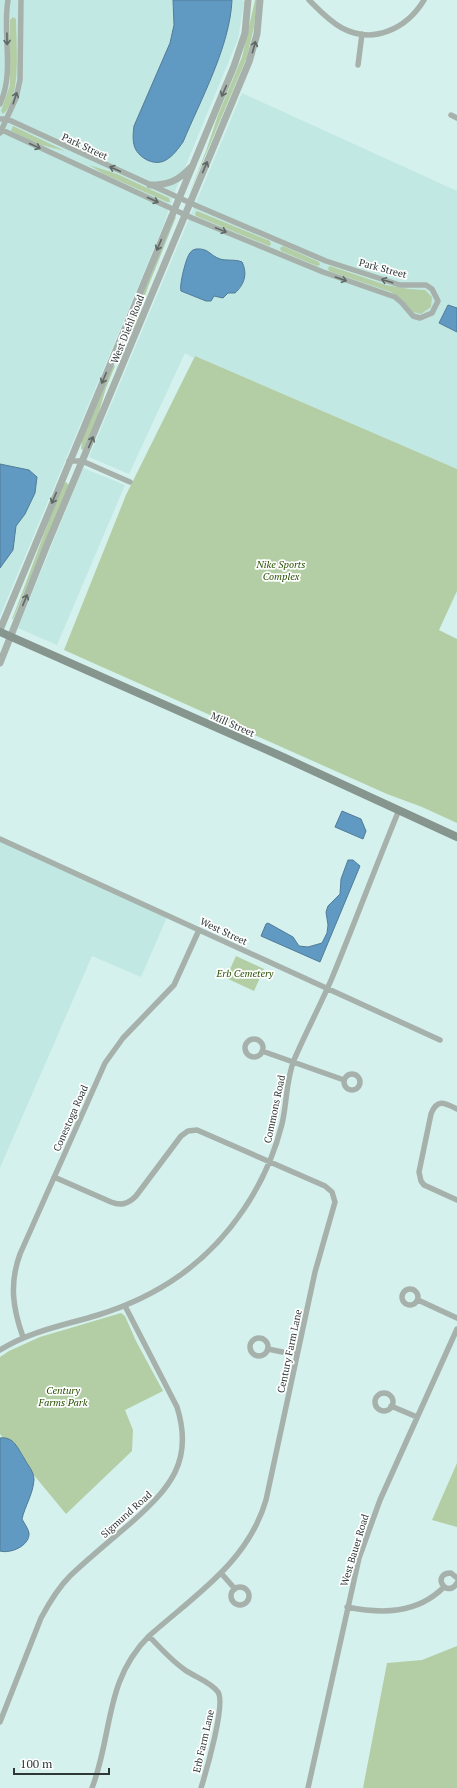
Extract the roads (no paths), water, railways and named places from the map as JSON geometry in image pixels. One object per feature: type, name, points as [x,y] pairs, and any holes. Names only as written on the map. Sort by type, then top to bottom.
[{"type":"main road","name":"Mill Street","points":[[0,631],[10,637],[457,837]]},
{"type":"street","points":[[0,104],[8,74],[8,0]]},
{"type":"street","points":[[0,131],[16,98],[20,80],[21,0]]},
{"type":"street","name":"West Diehl Road","points":[[0,631],[69,461],[240,51],[245,33],[248,0]]},
{"type":"street","name":"West Diehl Road","points":[[0,663],[82,461],[249,62],[257,34],[260,0]]},
{"type":"street","points":[[310,0],[336,25],[348,31],[362,34],[377,34],[396,28],[407,20],[424,0]]},
{"type":"street","points":[[358,65],[362,34]]},
{"type":"street","name":"Park Street","points":[[0,119],[7,119],[190,203],[326,261],[400,285],[426,285],[432,289],[436,295],[438,301],[436,307],[432,313],[426,316],[420,318],[412,316],[402,303],[395,297],[323,272],[185,215],[0,131]]},
{"type":"street","points":[[150,185],[163,185],[172,182],[183,176],[193,165]]},
{"type":"street","points":[[69,461],[82,461],[130,482]]},
{"type":"street","name":"Commons Road","points":[[0,1350],[23,1337],[125,1306],[147,1296],[180,1276],[210,1250],[244,1209],[257,1188],[270,1162],[282,1121],[293,1062],[328,988],[399,810]]},
{"type":"street","name":"West Street","points":[[0,839],[440,1040]]},
{"type":"street","name":"Conestoga Road","points":[[23,1337],[13,1305],[14,1273],[20,1254],[105,1063],[122,1038],[174,985],[199,930]]},
{"type":"street","points":[[262,1051],[344,1080]]},
{"type":"street","points":[[457,1109],[440,1103],[435,1106],[431,1114],[419,1172],[421,1181],[424,1185],[457,1200]]},
{"type":"street","name":"Century Farm Lane","points":[[54,1177],[111,1202],[120,1204],[128,1203],[136,1196],[181,1136],[192,1130],[203,1132],[325,1186],[332,1192],[335,1202],[315,1272],[264,1510],[248,1542],[233,1562],[149,1636],[132,1656],[119,1680],[99,1765],[92,1788]]},
{"type":"street","points":[[418,1300],[457,1318]]},
{"type":"street","name":"Sigmund Road","points":[[0,1722],[41,1618],[49,1603],[70,1576],[159,1497],[172,1479],[180,1459],[183,1436],[182,1421],[178,1407],[125,1306]]},
{"type":"street","name":"West Bauer Road","points":[[308,1788],[359,1558],[371,1524],[457,1329]]},
{"type":"street","points":[[268,1349],[297,1355]]},
{"type":"street","points":[[391,1406],[417,1417]]},
{"type":"street","points":[[221,1573],[235,1589]]},
{"type":"street","points":[[457,1578],[451,1573],[444,1574],[441,1582],[444,1587],[451,1589],[457,1583]]},
{"type":"street","points":[[347,1607],[372,1612],[401,1610],[426,1601],[444,1587]]},
{"type":"street","name":"Erb Farm Lane","points":[[149,1636],[175,1663],[214,1688],[219,1694],[221,1705],[208,1766],[201,1788]]},
{"type":"water","points":[[173,0],[232,0],[226,36],[214,72],[183,142],[169,158],[162,162],[154,162],[142,157],[136,150],[133,141],[134,126],[170,43],[174,25]]},
{"type":"water","points":[[196,249],[204,250],[220,259],[242,262],[245,275],[243,283],[235,293],[228,293],[223,298],[214,296],[211,301],[206,301],[181,291],[182,278],[188,256],[191,251]]},
{"type":"water","points":[[448,305],[457,308],[457,332],[439,323]]},
{"type":"water","points":[[0,464],[29,470],[37,477],[35,493],[25,514],[16,526],[13,550],[0,568]]},
{"type":"water","points":[[342,811],[361,819],[366,831],[363,839],[335,827]]},
{"type":"water","points":[[348,860],[353,860],[360,866],[320,962],[261,936],[266,924],[268,923],[293,937],[299,946],[308,947],[322,943],[327,933],[328,925],[326,912],[328,906],[340,894],[341,879]]},
{"type":"water","points":[[0,1438],[9,1439],[15,1444],[32,1471],[34,1477],[32,1490],[22,1519],[29,1533],[28,1538],[19,1548],[4,1552],[0,1551]]},
{"type":"park label","name":"Nike Sports Complex","points":[[281,570]]},
{"type":"park label","name":"Erb Cemetery","points":[[245,973]]},
{"type":"park label","name":"Century Farms Park","points":[[63,1396]]}]
